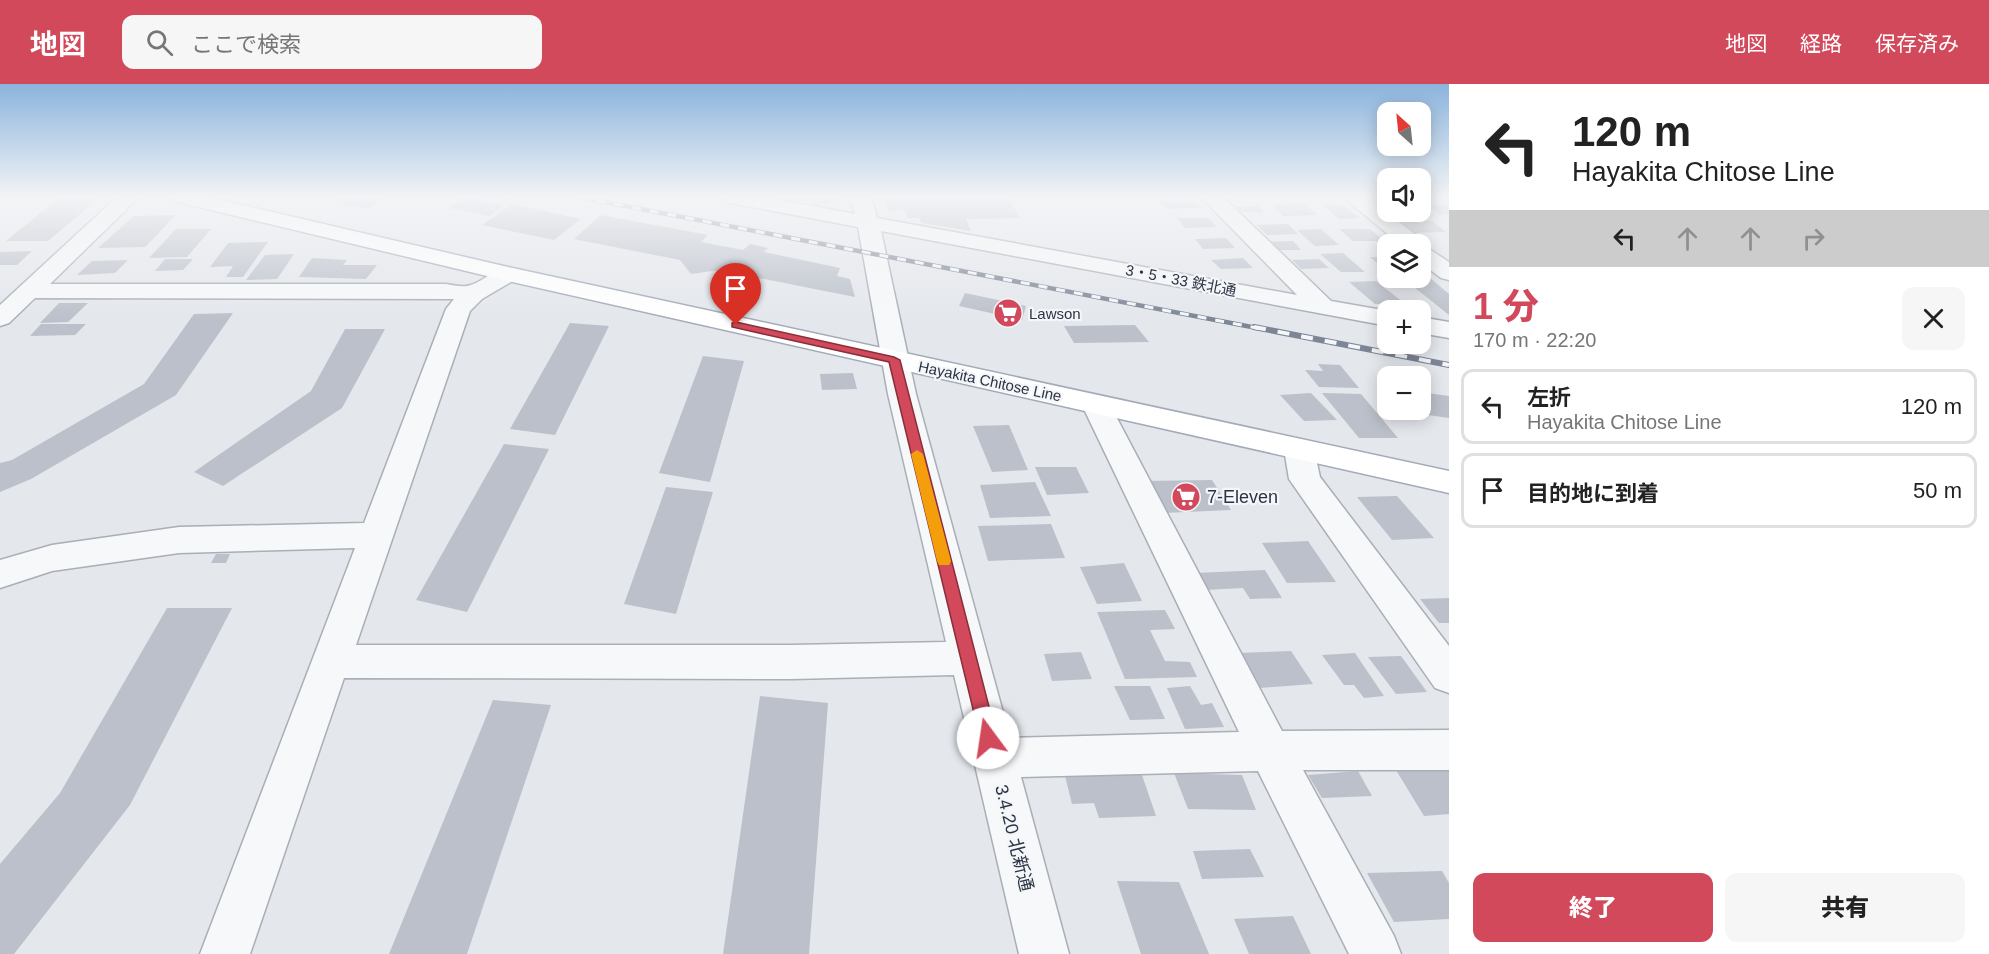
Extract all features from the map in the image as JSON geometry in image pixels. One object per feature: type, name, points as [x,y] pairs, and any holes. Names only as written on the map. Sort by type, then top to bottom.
[{"type":"main road","name":"Hayakita Chitose Line","points":[[353,238],[508,274],[1449,482]]},
{"type":"street","points":[[0,318],[86,238]]},
{"type":"street","name":"3.4.20 北新通","points":[[870,238],[894,360],[1044,954]]},
{"type":"street","name":"3・5・33 鉄北通","points":[[999,238],[1377,317]]},
{"type":"street","points":[[1252,238],[1322,306]]},
{"type":"street","points":[[225,954],[458,309],[473,294],[508,274]]},
{"type":"street","points":[[30,291],[446,291],[473,294]]},
{"type":"street","points":[[1431,327],[1449,330]]},
{"type":"street","points":[[1096,405],[1270,751],[1376,954]]},
{"type":"street","points":[[1299,449],[1305,479],[1449,676]]},
{"type":"street","points":[[0,574],[52,558],[179,540],[376,535]]},
{"type":"street","points":[[330,661],[792,662],[969,658]]},
{"type":"street","points":[[993,758],[1270,751],[1449,750]]},
{"type":"building","points":[[10,238],[52,238],[48,241],[6,241]]},
{"type":"building","points":[[110,238],[154,238],[145,247],[98,248]]},
{"type":"building","points":[[168,238],[204,238],[187,257],[149,258]]},
{"type":"building","points":[[705,238],[701,242],[743,250],[750,244],[768,248],[764,252],[840,268],[837,276],[850,279],[855,297],[719,270],[691,274],[680,260],[574,239]]},
{"type":"building","points":[[1226,238],[1235,248],[1203,249],[1195,239]]},
{"type":"building","points":[[1306,238],[1331,238],[1339,245],[1315,246]]},
{"type":"building","points":[[1349,238],[1377,238],[1377,241],[1353,241]]},
{"type":"building","points":[[1293,241],[1301,250],[1273,250],[1265,242]]},
{"type":"building","points":[[268,242],[243,277],[226,277],[233,266],[210,267],[228,243]]},
{"type":"building","points":[[32,251],[17,265],[0,265],[0,252]]},
{"type":"building","points":[[1343,253],[1365,272],[1341,272],[1320,254]]},
{"type":"building","points":[[294,254],[277,279],[246,280],[265,255]]},
{"type":"building","points":[[312,258],[347,260],[343,265],[377,265],[366,279],[299,277]]},
{"type":"building","points":[[1243,258],[1253,268],[1221,269],[1211,260]]},
{"type":"building","points":[[165,259],[193,259],[183,270],[155,271]]},
{"type":"building","points":[[1319,259],[1329,268],[1301,269],[1292,260]]},
{"type":"building","points":[[128,260],[115,273],[77,275],[92,261]]},
{"type":"building","points":[[1431,279],[1449,294],[1449,315],[1431,300],[1415,288],[1431,288]]},
{"type":"building","points":[[1376,281],[1377,288],[1385,288],[1400,300],[1377,300],[1375,304],[1349,282]]},
{"type":"building","name":"Lawson","points":[[965,293],[1026,306],[1022,320],[959,306]]},
{"type":"building","points":[[59,303],[88,303],[68,322],[40,323]]},
{"type":"building","points":[[233,313],[176,395],[31,479],[0,492],[0,463],[12,460],[144,384],[194,314]]},
{"type":"building","points":[[570,323],[609,326],[555,435],[510,429]]},
{"type":"building","points":[[41,324],[86,324],[75,335],[30,336]]},
{"type":"building","points":[[1135,325],[1149,342],[1074,343],[1064,326]]},
{"type":"building","points":[[345,329],[385,329],[342,408],[223,486],[194,472],[311,391]]},
{"type":"building","points":[[703,356],[744,361],[710,482],[659,473]]},
{"type":"building","points":[[1318,364],[1340,365],[1359,388],[1319,387],[1305,370],[1323,371]]},
{"type":"building","points":[[853,373],[857,389],[822,390],[820,374]]},
{"type":"building","points":[[1311,393],[1337,420],[1304,421],[1280,395]]},
{"type":"building","points":[[1322,393],[1361,394],[1377,413],[1377,420],[1383,420],[1398,438],[1359,438]]},
{"type":"building","points":[[1431,394],[1449,396],[1449,418],[1431,415]]},
{"type":"building","points":[[1009,425],[1028,470],[992,472],[973,426]]},
{"type":"building","points":[[504,444],[549,449],[467,612],[416,600]]},
{"type":"building","points":[[1035,467],[1076,467],[1089,493],[1047,495]]},
{"type":"building","points":[[1212,480],[1231,510],[1164,513],[1144,481]]},
{"type":"building","points":[[1035,482],[1051,516],[990,518],[980,485]]},
{"type":"building","points":[[666,487],[713,492],[676,614],[624,604]]},
{"type":"building","points":[[1397,496],[1434,538],[1392,540],[1357,497]]},
{"type":"building","points":[[1051,524],[1065,558],[988,561],[978,526]]},
{"type":"building","points":[[1308,541],[1336,582],[1287,583],[1262,543]]},
{"type":"building","points":[[216,554],[230,554],[226,563],[211,563]]},
{"type":"building","points":[[1124,563],[1142,601],[1097,604],[1080,567]]},
{"type":"building","points":[[1265,570],[1282,598],[1250,599],[1243,588],[1205,590],[1194,573]]},
{"type":"building","points":[[1449,598],[1449,623],[1439,623],[1420,599]]},
{"type":"building","points":[[167,608],[232,608],[130,805],[14,954],[0,954],[0,864],[60,793]]},
{"type":"building","points":[[1165,610],[1175,629],[1150,630],[1165,661],[1190,662],[1197,677],[1125,679],[1097,612]]},
{"type":"building","points":[[1291,651],[1313,684],[1260,688],[1237,653]]},
{"type":"building","points":[[1081,652],[1092,679],[1052,681],[1044,654]]},
{"type":"building","points":[[1355,653],[1384,696],[1364,698],[1354,685],[1344,685],[1322,655]]},
{"type":"building","points":[[1401,656],[1427,692],[1396,694],[1368,657]]},
{"type":"building","points":[[1114,686],[1150,686],[1165,719],[1130,720]]},
{"type":"building","points":[[1190,686],[1201,705],[1212,703],[1224,727],[1185,729],[1167,688]]},
{"type":"building","points":[[760,696],[828,703],[809,954],[723,954]]},
{"type":"building","points":[[493,700],[551,705],[467,954],[389,954]]},
{"type":"building","points":[[1449,769],[1449,814],[1424,816],[1396,770]]},
{"type":"building","points":[[1358,771],[1372,796],[1322,798],[1308,775]]},
{"type":"building","points":[[1174,773],[1242,775],[1256,810],[1188,809]]},
{"type":"building","points":[[1142,775],[1156,816],[1099,818],[1094,803],[1072,804],[1065,776]]},
{"type":"building","points":[[1250,849],[1264,877],[1202,879],[1193,851]]},
{"type":"building","points":[[1442,871],[1449,883],[1449,919],[1394,922],[1367,873]]},
{"type":"building","points":[[1117,881],[1179,882],[1209,954],[1141,954]]},
{"type":"building","points":[[1293,916],[1311,954],[1249,954],[1234,919]]},
{"type":"railway","points":[[789,238],[1262,329]]},
{"type":"railway","points":[[1254,327],[1449,365]]},
{"type":"slow traffic","points":[[917,454],[944,561]]},
{"type":"place","name":"Lawson","points":[[1008,313]]},
{"type":"place","name":"7-Eleven","points":[[1186,497]]},
{"type":"route","points":[[736,325],[894,360],[988,738]]}]
